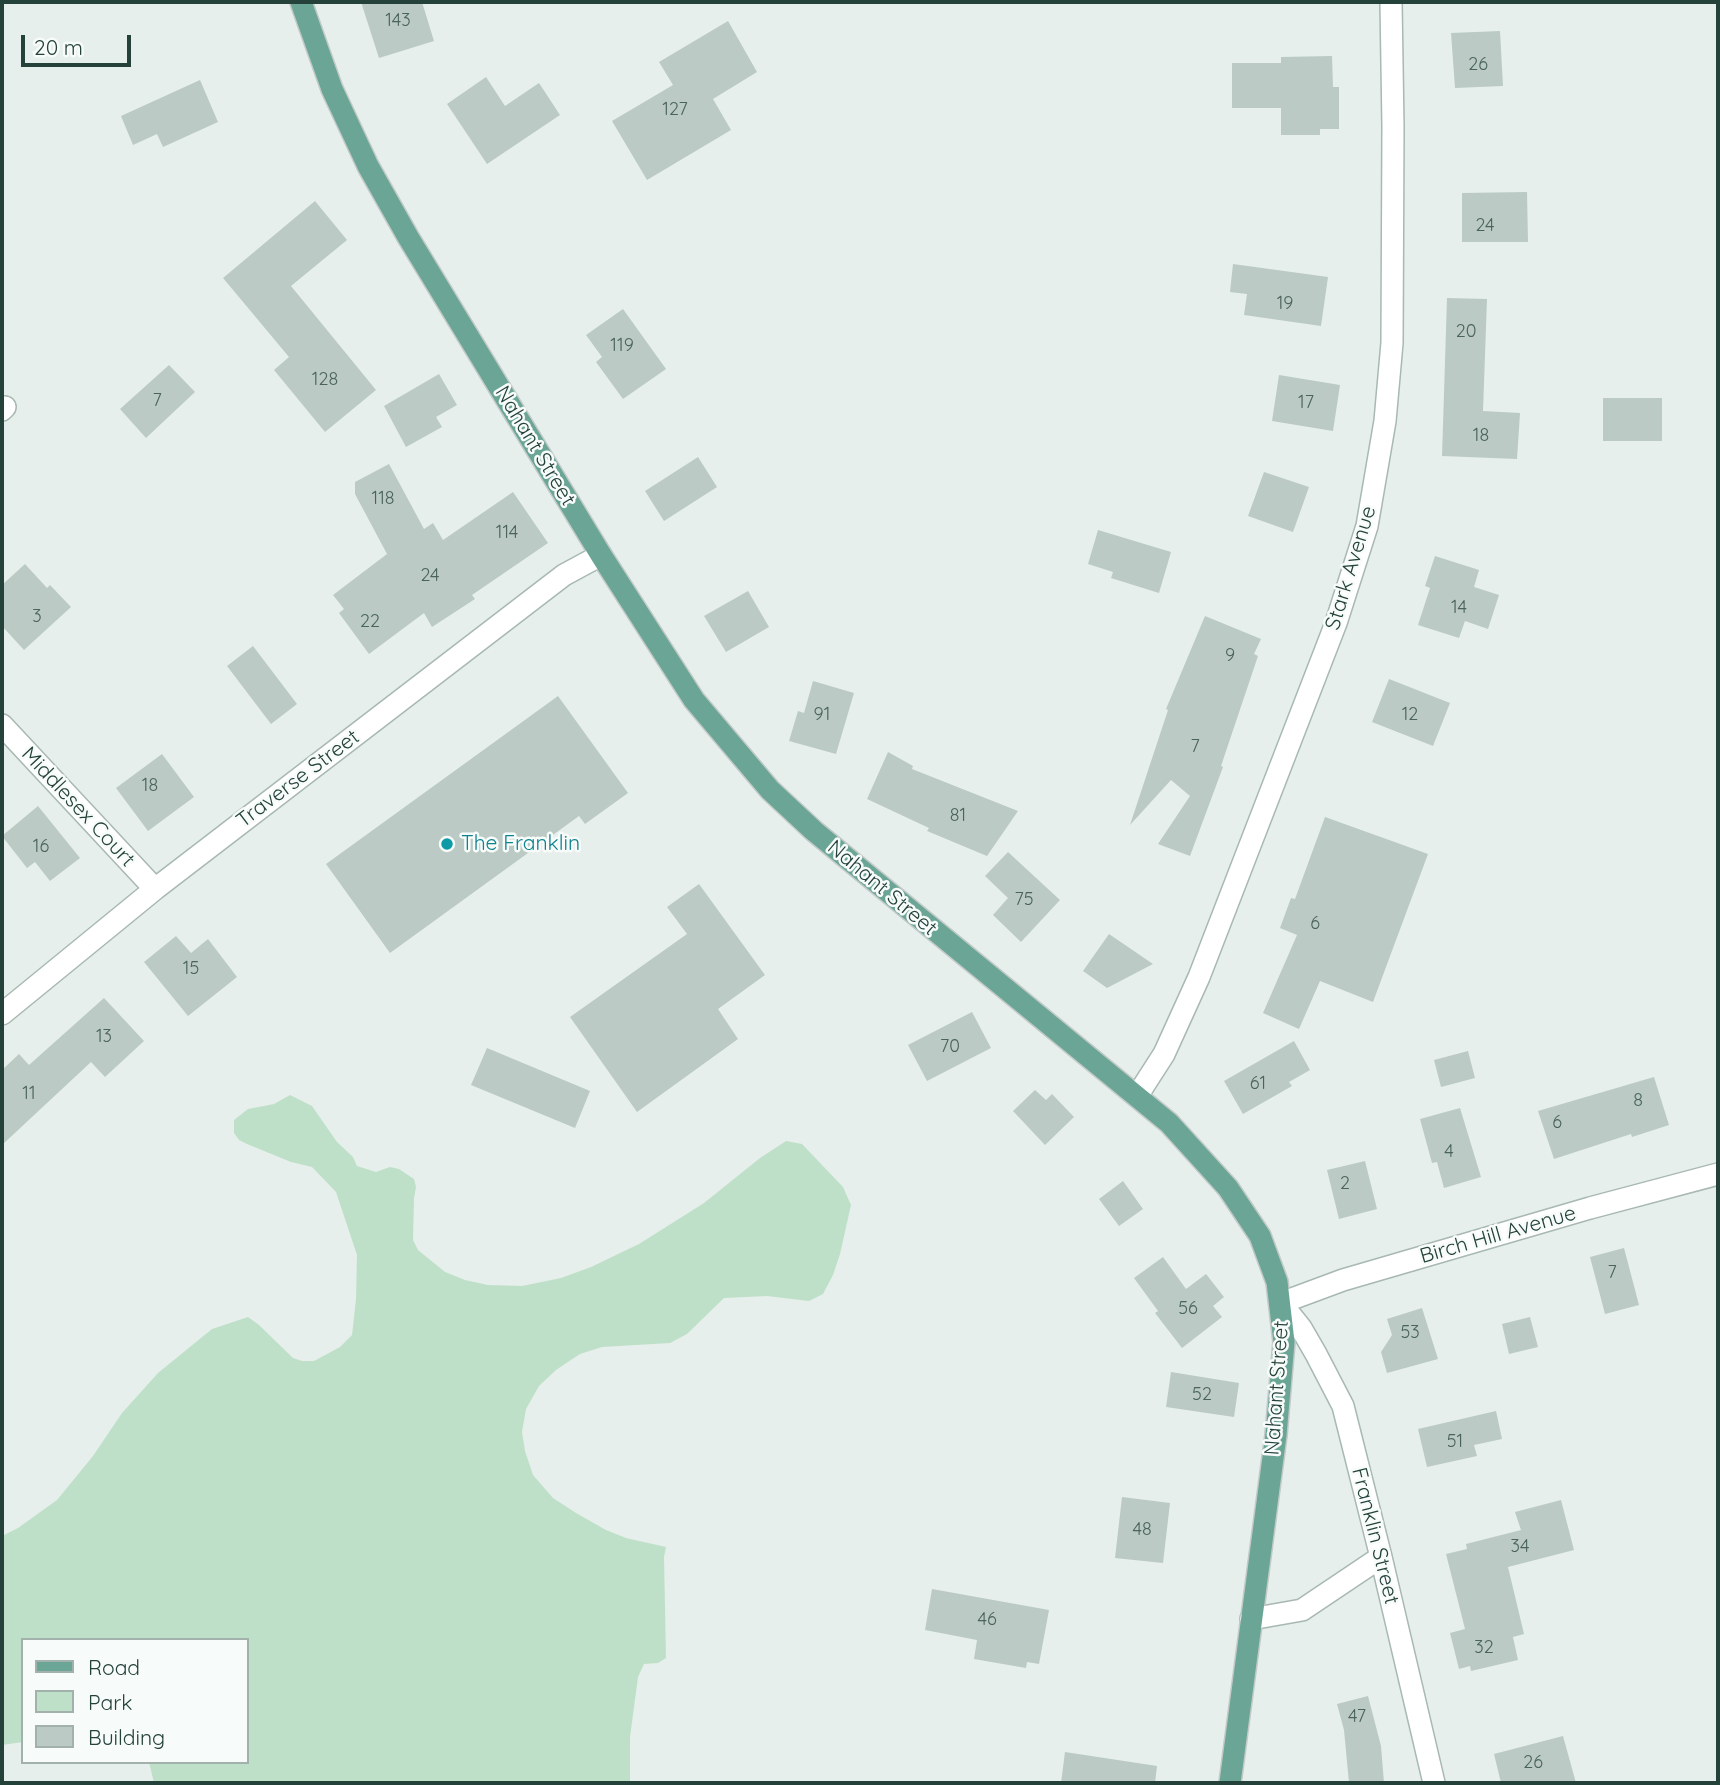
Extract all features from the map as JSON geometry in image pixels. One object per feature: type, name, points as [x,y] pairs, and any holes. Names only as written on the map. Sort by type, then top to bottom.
[{"type":"main road","name":"Nahant Street","points":[[301,2],[331,89],[368,166],[408,237],[601,555],[694,701],[770,790],[843,857],[1137,1096],[1191,1145],[1234,1196],[1260,1236],[1274,1272],[1281,1303],[1284,1342],[1276,1435],[1230,1783]]},
{"type":"street","name":"Stark Avenue","points":[[1137,1096],[1164,1054],[1199,977],[1336,623],[1367,526],[1383,432],[1392,343],[1394,154],[1391,2]]},
{"type":"street","name":"Traverse Street","points":[[2,1014],[155,889],[564,575],[601,555]]},
{"type":"street","name":"Middlesex Court","points":[[2,724],[155,889]]},
{"type":"street","name":"Birch Hill Avenue","points":[[1281,1303],[1343,1280],[1718,1174]]},
{"type":"street","name":"Franklin Street","points":[[1281,1303],[1317,1354],[1343,1406],[1434,1783]]},
{"type":"street","points":[[1251,1619],[1302,1610],[1381,1557]]},
{"type":"green space","points":[[290,1095],[312,1106],[337,1142],[353,1157],[357,1166],[376,1172],[390,1167],[399,1169],[414,1179],[416,1187],[413,1240],[418,1250],[445,1272],[488,1285],[522,1286],[561,1278],[639,1244],[704,1203],[760,1158],[786,1141],[802,1144],[843,1187],[851,1205],[840,1254],[823,1294],[809,1301],[767,1296],[724,1298],[687,1334],[670,1343],[602,1347],[580,1354],[556,1370],[539,1386],[526,1409],[522,1432],[525,1451],[533,1475],[553,1498],[606,1530],[626,1538],[666,1547],[666,1658],[658,1663],[644,1664],[638,1677],[630,1737],[630,1783],[154,1783],[149,1764],[248,1764],[248,1638],[21,1638],[21,1742],[2,1745],[2,1536],[57,1500],[93,1456],[122,1413],[158,1373],[212,1329],[248,1317],[293,1358],[302,1361],[314,1361],[340,1347],[352,1335],[357,1255],[336,1192],[312,1167],[291,1162],[247,1144],[239,1140],[234,1133],[234,1120],[248,1109],[274,1104]]},
{"type":"building","points":[[361,2],[422,2],[434,41],[379,58]]},
{"type":"building","points":[[728,21],[757,72],[713,99],[731,130],[647,180],[612,121],[673,85],[659,62]]},
{"type":"building","points":[[1500,31],[1503,86],[1455,88],[1451,33]]},
{"type":"building","points":[[1332,56],[1333,87],[1339,87],[1339,129],[1320,129],[1320,135],[1281,135],[1281,108],[1232,108],[1232,63],[1281,63],[1281,57]]},
{"type":"building","points":[[486,77],[505,106],[539,83],[560,115],[487,164],[447,104]]},
{"type":"building","points":[[200,80],[218,122],[163,147],[157,134],[133,145],[121,116]]},
{"type":"building","points":[[1527,192],[1528,242],[1462,242],[1462,193]]},
{"type":"building","points":[[315,201],[347,240],[291,286],[376,390],[325,432],[274,370],[289,357],[223,278]]},
{"type":"building","points":[[1233,264],[1328,277],[1321,326],[1244,315],[1247,294],[1230,292]]},
{"type":"building","points":[[1447,298],[1487,299],[1483,411],[1520,413],[1517,459],[1442,456]]},
{"type":"building","points":[[623,309],[666,369],[623,399],[596,362],[602,357],[586,335]]},
{"type":"building","points":[[169,365],[195,392],[146,438],[120,409]]},
{"type":"building","points":[[439,374],[457,405],[436,417],[442,427],[406,447],[384,406]]},
{"type":"building","points":[[1279,375],[1340,385],[1333,431],[1272,421]]},
{"type":"building","points":[[1603,398],[1662,398],[1662,441],[1603,441]]},
{"type":"building","points":[[698,457],[717,487],[664,521],[645,491]]},
{"type":"building","points":[[389,464],[424,529],[433,523],[443,540],[513,492],[548,543],[472,595],[475,599],[432,627],[424,613],[369,654],[339,613],[344,609],[333,595],[387,554],[355,494],[355,482]]},
{"type":"building","points":[[1264,472],[1309,487],[1293,532],[1248,516]]},
{"type":"building","points":[[1098,530],[1171,552],[1159,593],[1111,578],[1113,572],[1088,564]]},
{"type":"building","points":[[1435,556],[1479,570],[1474,587],[1499,595],[1488,629],[1465,621],[1459,638],[1418,625],[1430,588],[1425,586]]},
{"type":"building","points":[[25,564],[47,588],[50,585],[71,607],[24,650],[2,626],[2,585]]},
{"type":"building","points":[[748,591],[769,627],[726,652],[704,616]]},
{"type":"building","points":[[1205,616],[1261,639],[1254,654],[1258,656],[1221,766],[1223,767],[1190,856],[1158,844],[1190,796],[1171,780],[1130,825],[1168,710],[1166,709]]},
{"type":"building","points":[[253,646],[297,704],[271,724],[227,666]]},
{"type":"building","points":[[1389,679],[1450,703],[1433,746],[1372,722]]},
{"type":"building","points":[[813,681],[854,693],[836,754],[789,741],[798,711],[804,713]]},
{"type":"building","name":"The Franklin","points":[[558,696],[628,793],[585,824],[579,816],[390,953],[326,864]]},
{"type":"building","points":[[888,752],[913,766],[912,769],[1018,811],[987,856],[927,831],[929,828],[867,799]]},
{"type":"building","points":[[162,754],[194,797],[148,831],[116,788]]},
{"type":"building","points":[[38,806],[80,858],[50,881],[35,862],[27,868],[2,836]]},
{"type":"building","points":[[1325,817],[1428,854],[1373,1002],[1320,981],[1299,1029],[1263,1013],[1297,935],[1280,928],[1291,898],[1295,899]]},
{"type":"building","points":[[1008,852],[1060,900],[1021,942],[993,915],[1008,898],[985,876]]},
{"type":"building","points":[[699,884],[765,975],[718,1009],[738,1039],[637,1112],[570,1017],[687,934],[667,907]]},
{"type":"building","points":[[1109,934],[1153,964],[1107,988],[1083,971]]},
{"type":"building","points":[[176,936],[191,953],[208,939],[237,977],[188,1016],[144,962]]},
{"type":"building","points":[[104,998],[144,1041],[105,1077],[91,1062],[2,1145],[2,1070],[19,1054],[29,1065]]},
{"type":"building","points":[[972,1012],[991,1048],[927,1081],[908,1045]]},
{"type":"building","points":[[1294,1041],[1310,1070],[1289,1082],[1292,1086],[1243,1114],[1224,1081]]},
{"type":"building","points":[[487,1048],[590,1091],[575,1128],[471,1085]]},
{"type":"building","points":[[1468,1051],[1475,1078],[1441,1087],[1434,1060]]},
{"type":"building","points":[[1654,1077],[1669,1125],[1632,1137],[1631,1134],[1554,1159],[1538,1111]]},
{"type":"building","points":[[1035,1090],[1046,1100],[1052,1094],[1074,1117],[1045,1145],[1013,1111]]},
{"type":"building","points":[[1460,1108],[1481,1177],[1444,1188],[1437,1162],[1432,1163],[1420,1119]]},
{"type":"building","points":[[1365,1161],[1377,1209],[1339,1219],[1327,1170]]},
{"type":"building","points":[[1123,1181],[1143,1209],[1119,1226],[1099,1199]]},
{"type":"building","points":[[1624,1248],[1639,1305],[1605,1314],[1590,1257]]},
{"type":"building","points":[[1163,1257],[1186,1289],[1206,1274],[1224,1297],[1213,1306],[1222,1317],[1182,1348],[1155,1313],[1158,1311],[1134,1278]]},
{"type":"building","points":[[1422,1308],[1438,1359],[1387,1373],[1381,1352],[1392,1335],[1387,1319]]},
{"type":"building","points":[[1530,1317],[1538,1347],[1509,1354],[1502,1324]]},
{"type":"building","points":[[1171,1372],[1239,1383],[1234,1417],[1166,1407]]},
{"type":"building","points":[[1496,1411],[1502,1439],[1474,1445],[1477,1456],[1427,1467],[1418,1429]]},
{"type":"building","points":[[1122,1497],[1170,1503],[1163,1563],[1115,1558]]},
{"type":"building","points":[[1561,1500],[1574,1550],[1508,1567],[1524,1634],[1513,1637],[1518,1660],[1471,1671],[1470,1666],[1459,1669],[1450,1633],[1465,1629],[1446,1554],[1467,1549],[1466,1544],[1521,1530],[1515,1512]]},
{"type":"building","points":[[932,1589],[1049,1610],[1039,1664],[1027,1662],[1026,1668],[974,1659],[977,1640],[925,1630]]},
{"type":"building","points":[[1368,1696],[1381,1746],[1384,1783],[1349,1783],[1344,1730],[1337,1704]]},
{"type":"building","points":[[1563,1736],[1576,1783],[1501,1783],[1494,1754]]},
{"type":"building","points":[[1065,1752],[1157,1766],[1155,1783],[1061,1783]]},
{"type":"place","name":"The Franklin","points":[[447,844]]}]
